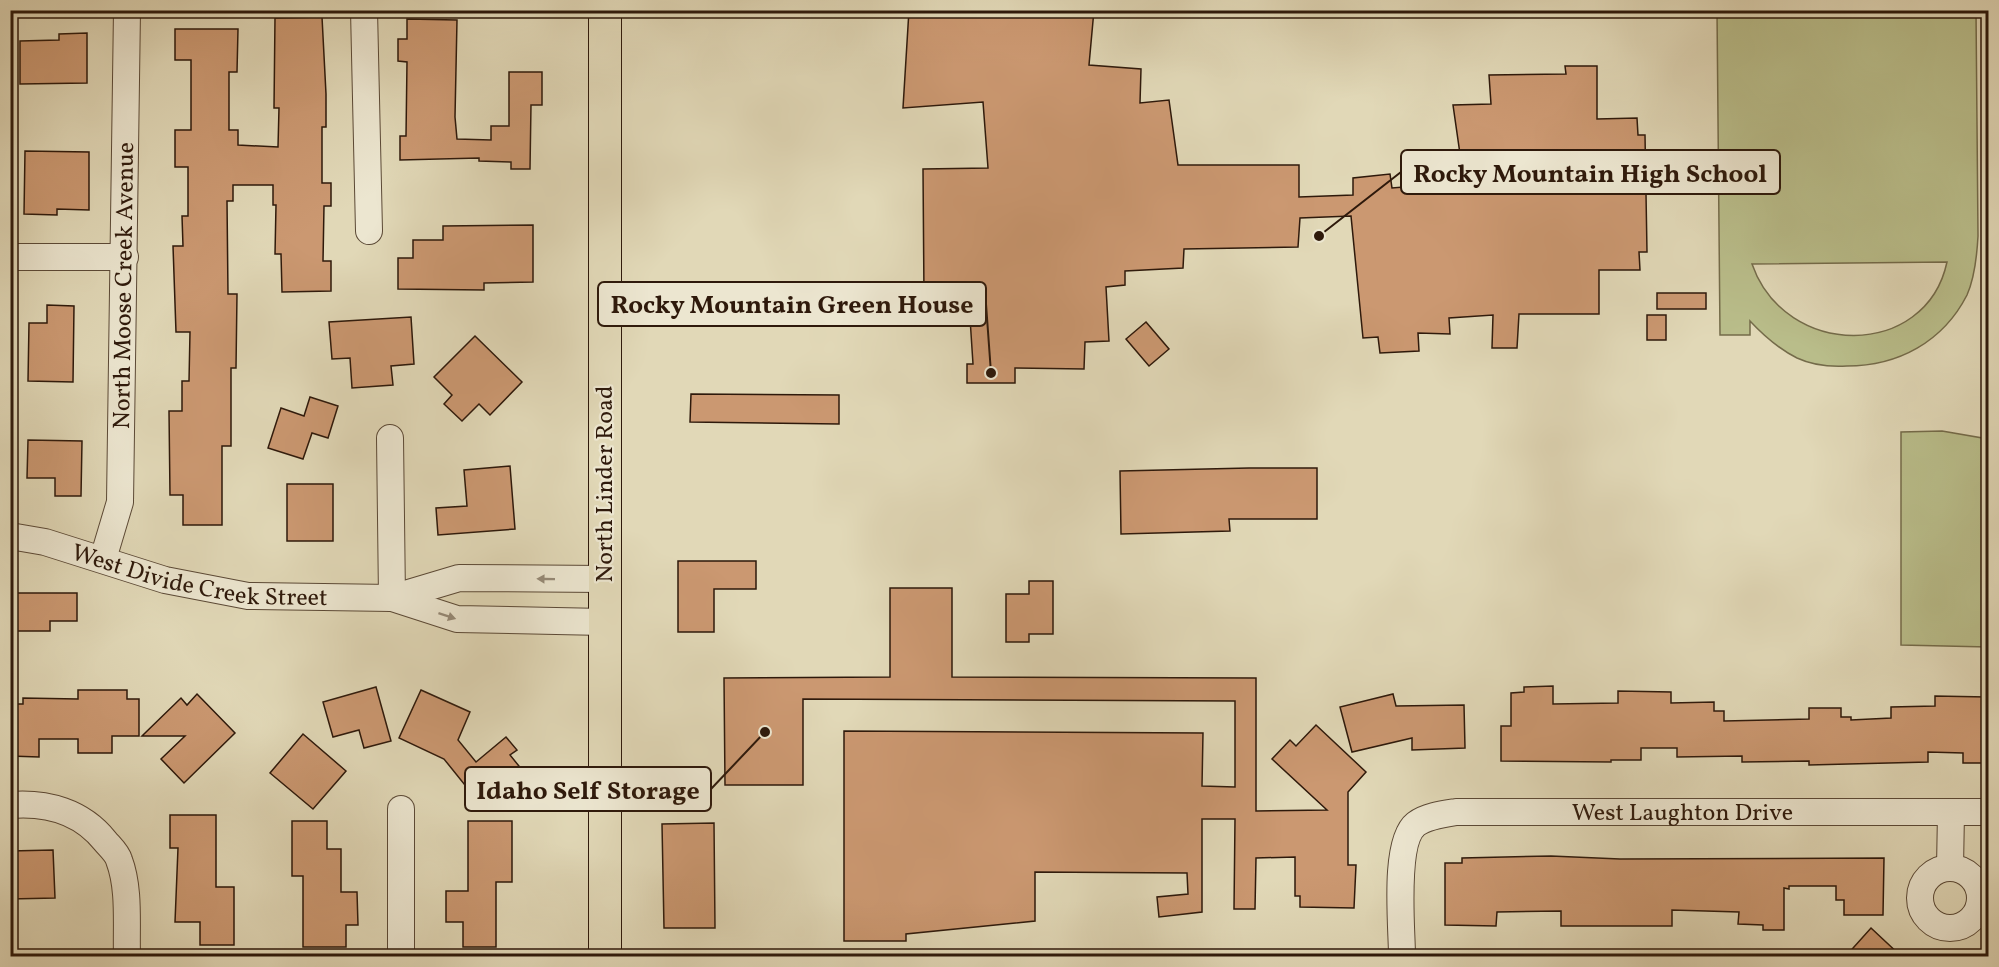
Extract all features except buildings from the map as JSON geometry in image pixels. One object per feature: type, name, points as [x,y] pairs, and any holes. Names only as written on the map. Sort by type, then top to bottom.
[{"type":"main road","name":"North Linder Road","points":[[605,10],[605,957]]},
{"type":"street","name":"North Moose Creek Avenue","points":[[103,559],[120,502],[127,10]]},
{"type":"street","points":[[364,10],[369,231]]},
{"type":"street","points":[[10,257],[125,257]]},
{"type":"street","points":[[390,438],[392,598]]},
{"type":"street","name":"West Divide Creek Street","points":[[10,536],[45,542],[165,580],[248,596],[392,598],[457,619],[604,622]]},
{"type":"street","name":"West Divide Creek Street","points":[[392,598],[459,578],[604,579]]},
{"type":"street","points":[[10,805],[26,804],[63,810],[94,827],[119,858],[126,893],[127,957]]},
{"type":"street","points":[[401,808],[401,957]]},
{"type":"street","name":"West Laughton Drive","points":[[1402,957],[1402,858],[1405,841],[1415,825],[1434,816],[1456,812],[1989,812]]},
{"type":"street","points":[[1950,868],[1951,812]]},
{"type":"green space","points":[[1717,11],[1976,11],[1978,243],[1972,281],[1957,312],[1932,338],[1917,348],[1884,362],[1866,365],[1828,366],[1803,360],[1778,346],[1750,321],[1750,335],[1720,335]],"holes":[[[1947,262],[1934,294],[1912,317],[1885,331],[1854,335],[1823,331],[1793,318],[1769,295],[1752,264]]]},
{"type":"green space","points":[[1942,431],[1988,439],[1988,647],[1901,645],[1901,432]]},
{"type":"place","name":"Rocky Mountain High School","points":[[1319,236]]},
{"type":"place","name":"Rocky Mountain Green House","points":[[991,373]]},
{"type":"place","name":"Idaho Self Storage","points":[[765,732]]}]
